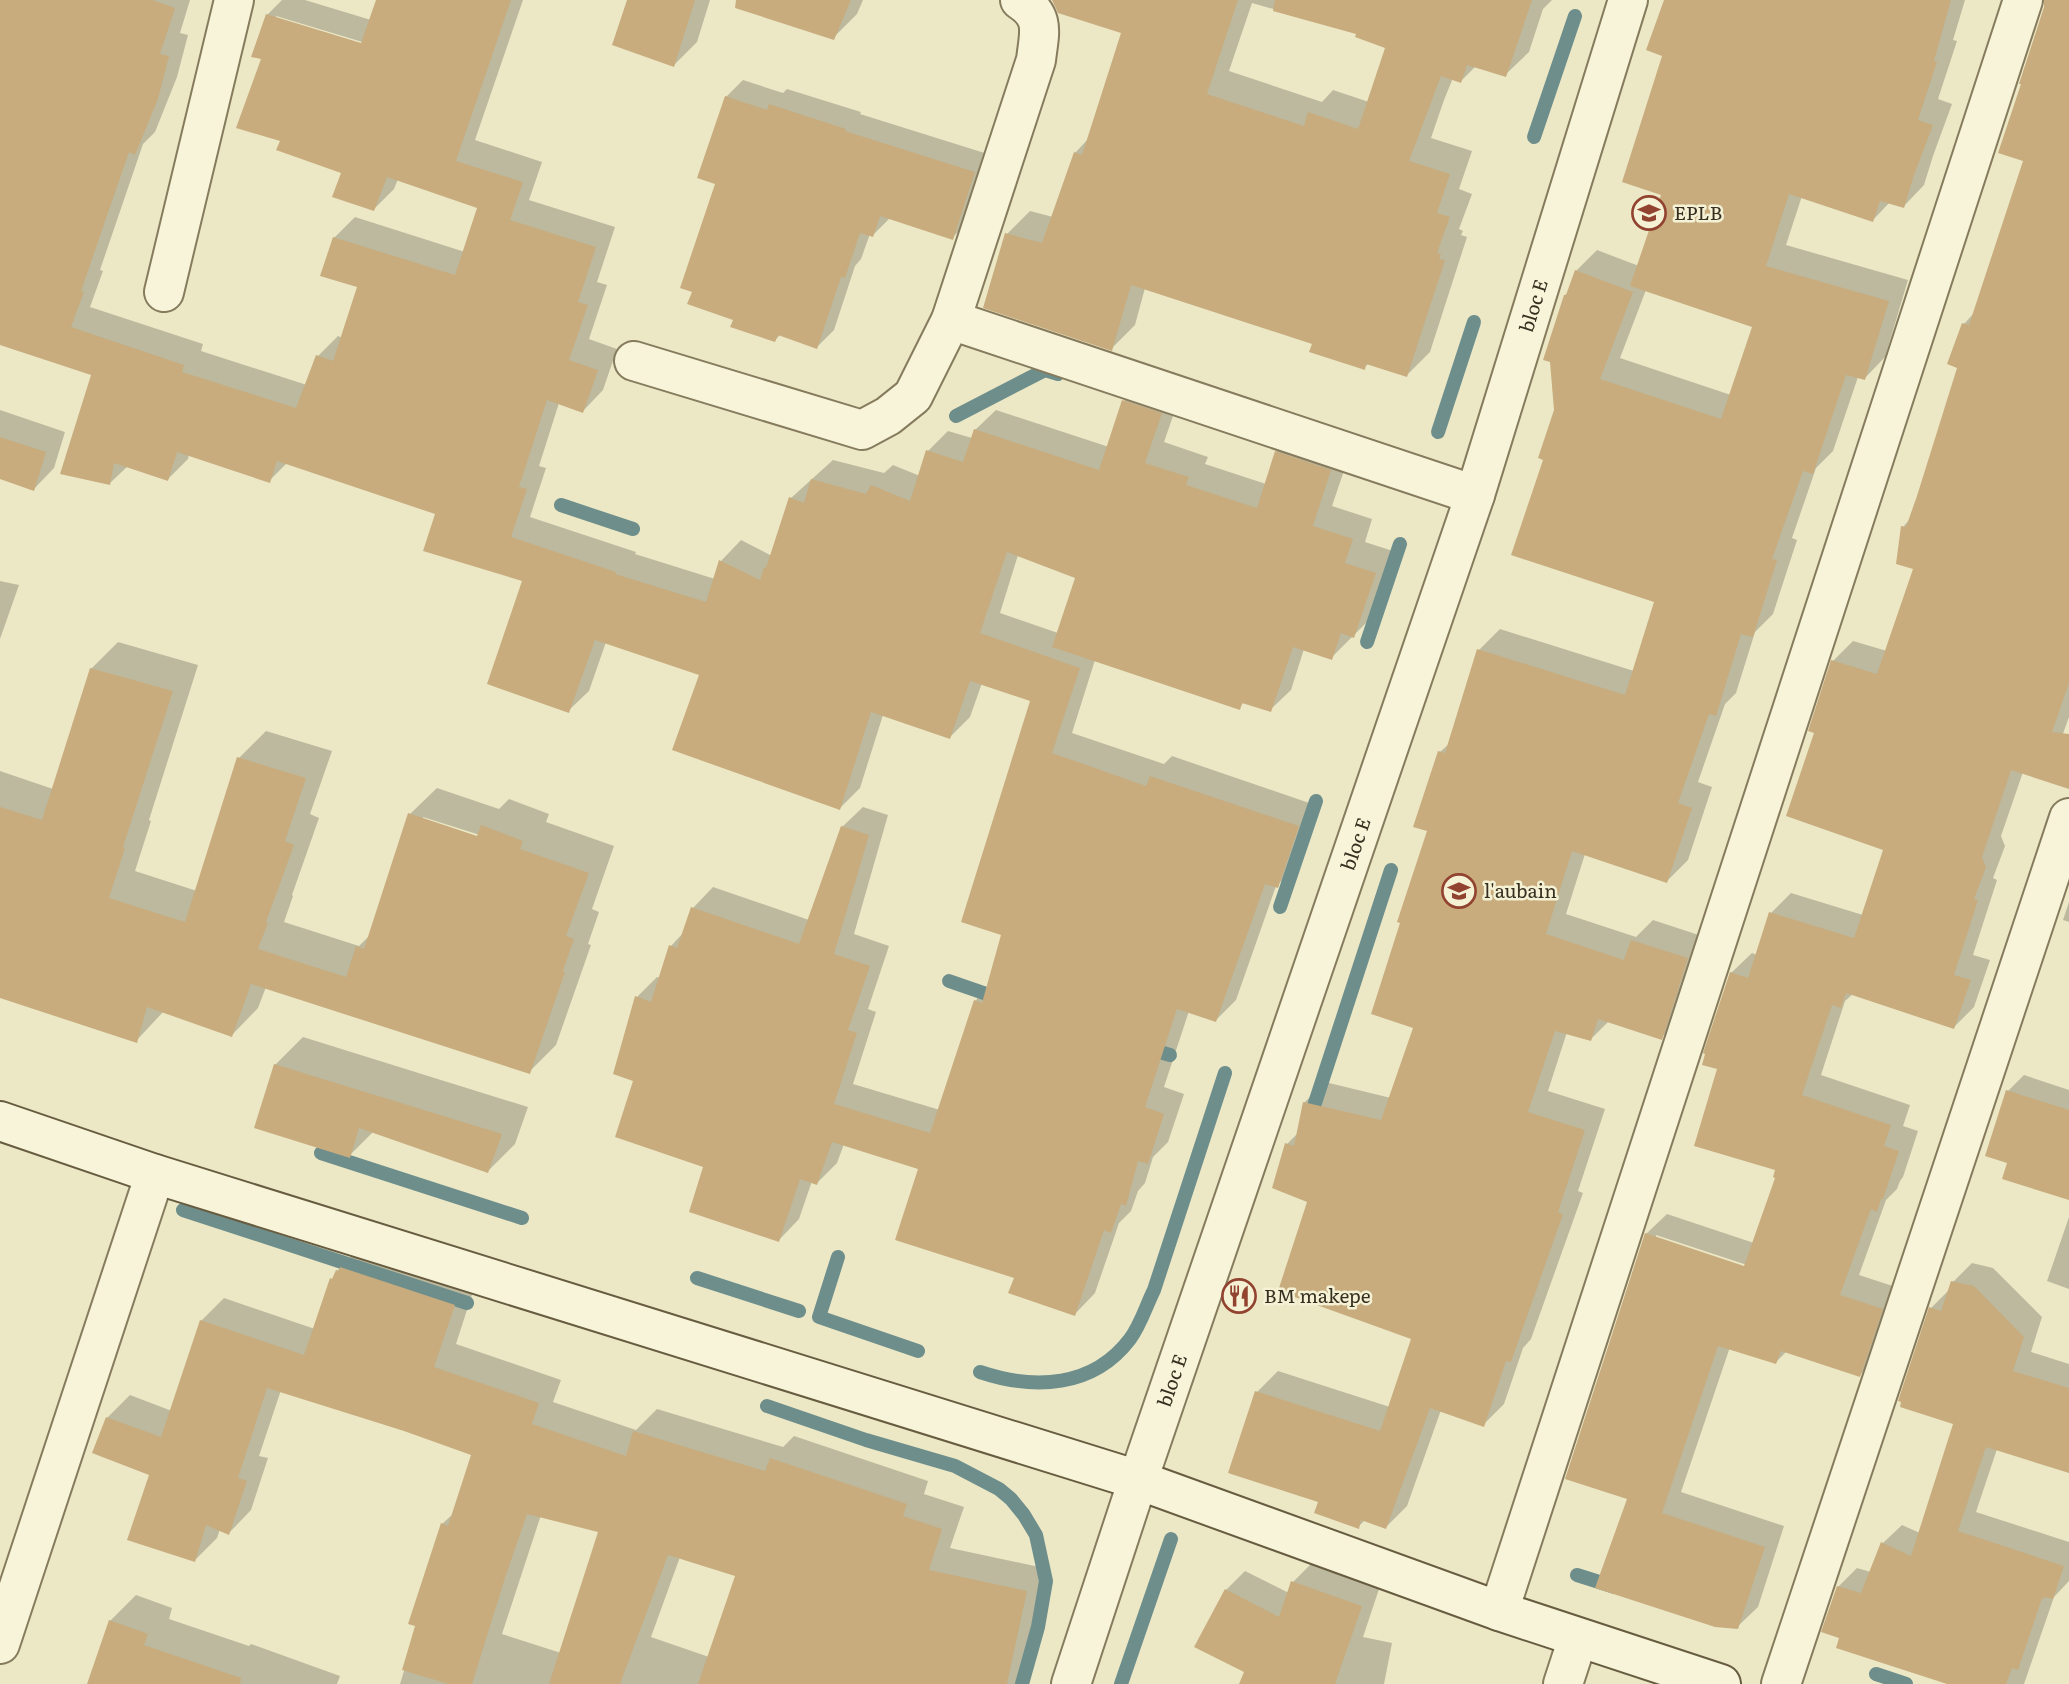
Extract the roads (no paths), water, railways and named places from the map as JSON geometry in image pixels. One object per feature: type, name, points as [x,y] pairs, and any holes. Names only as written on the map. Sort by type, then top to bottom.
[{"type":"street","points":[[164,292],[234,0]]},
{"type":"street","points":[[634,361],[862,430],[888,416],[913,396],[951,320],[1036,60],[1040,25],[1033,8],[1020,0]]},
{"type":"street","name":"bloc E","points":[[1071,1684],[1138,1480],[1475,495],[1628,0]]},
{"type":"street","points":[[1499,1611],[2023,0]]},
{"type":"street","points":[[951,320],[1475,495]]},
{"type":"street","points":[[1781,1684],[2069,818]]},
{"type":"street","points":[[0,1121],[155,1174],[1138,1480],[1499,1611],[1721,1684]]},
{"type":"street","points":[[0,1644],[155,1174]]},
{"type":"street","points":[[1563,1684],[1578,1638]]},
{"type":"waterway","points":[[1534,137],[1575,16]]},
{"type":"waterway","points":[[1438,432],[1474,322]]},
{"type":"waterway","points":[[956,416],[1045,370],[1058,374]]},
{"type":"waterway","points":[[561,505],[633,529]]},
{"type":"waterway","points":[[1367,642],[1400,544]]},
{"type":"waterway","points":[[1280,907],[1316,801]]},
{"type":"waterway","points":[[1315,1103],[1391,870]]},
{"type":"waterway","points":[[949,981],[1001,999]]},
{"type":"waterway","points":[[1146,1048],[1170,1055]]},
{"type":"waterway","points":[[980,1372],[1021,1381],[1061,1381],[1081,1376],[1099,1367],[1130,1339],[1154,1290],[1225,1073]]},
{"type":"waterway","points":[[321,1153],[522,1218]]},
{"type":"waterway","points":[[183,1210],[467,1303]]},
{"type":"waterway","points":[[838,1257],[819,1317],[918,1351]]},
{"type":"waterway","points":[[697,1278],[799,1311]]},
{"type":"waterway","points":[[767,1406],[866,1440],[955,1466],[999,1489],[1011,1499],[1036,1535],[1046,1581],[1038,1627],[1022,1684]]},
{"type":"waterway","points":[[1121,1684],[1171,1539]]},
{"type":"waterway","points":[[1577,1575],[1615,1587]]},
{"type":"waterway","points":[[1876,1674],[1906,1684]]},
{"type":"place","name":"EPLB","points":[[1649,213]]},
{"type":"place","name":"l'aubain","points":[[1459,891]]},
{"type":"place","name":"BM makepe","points":[[1239,1296]]}]
